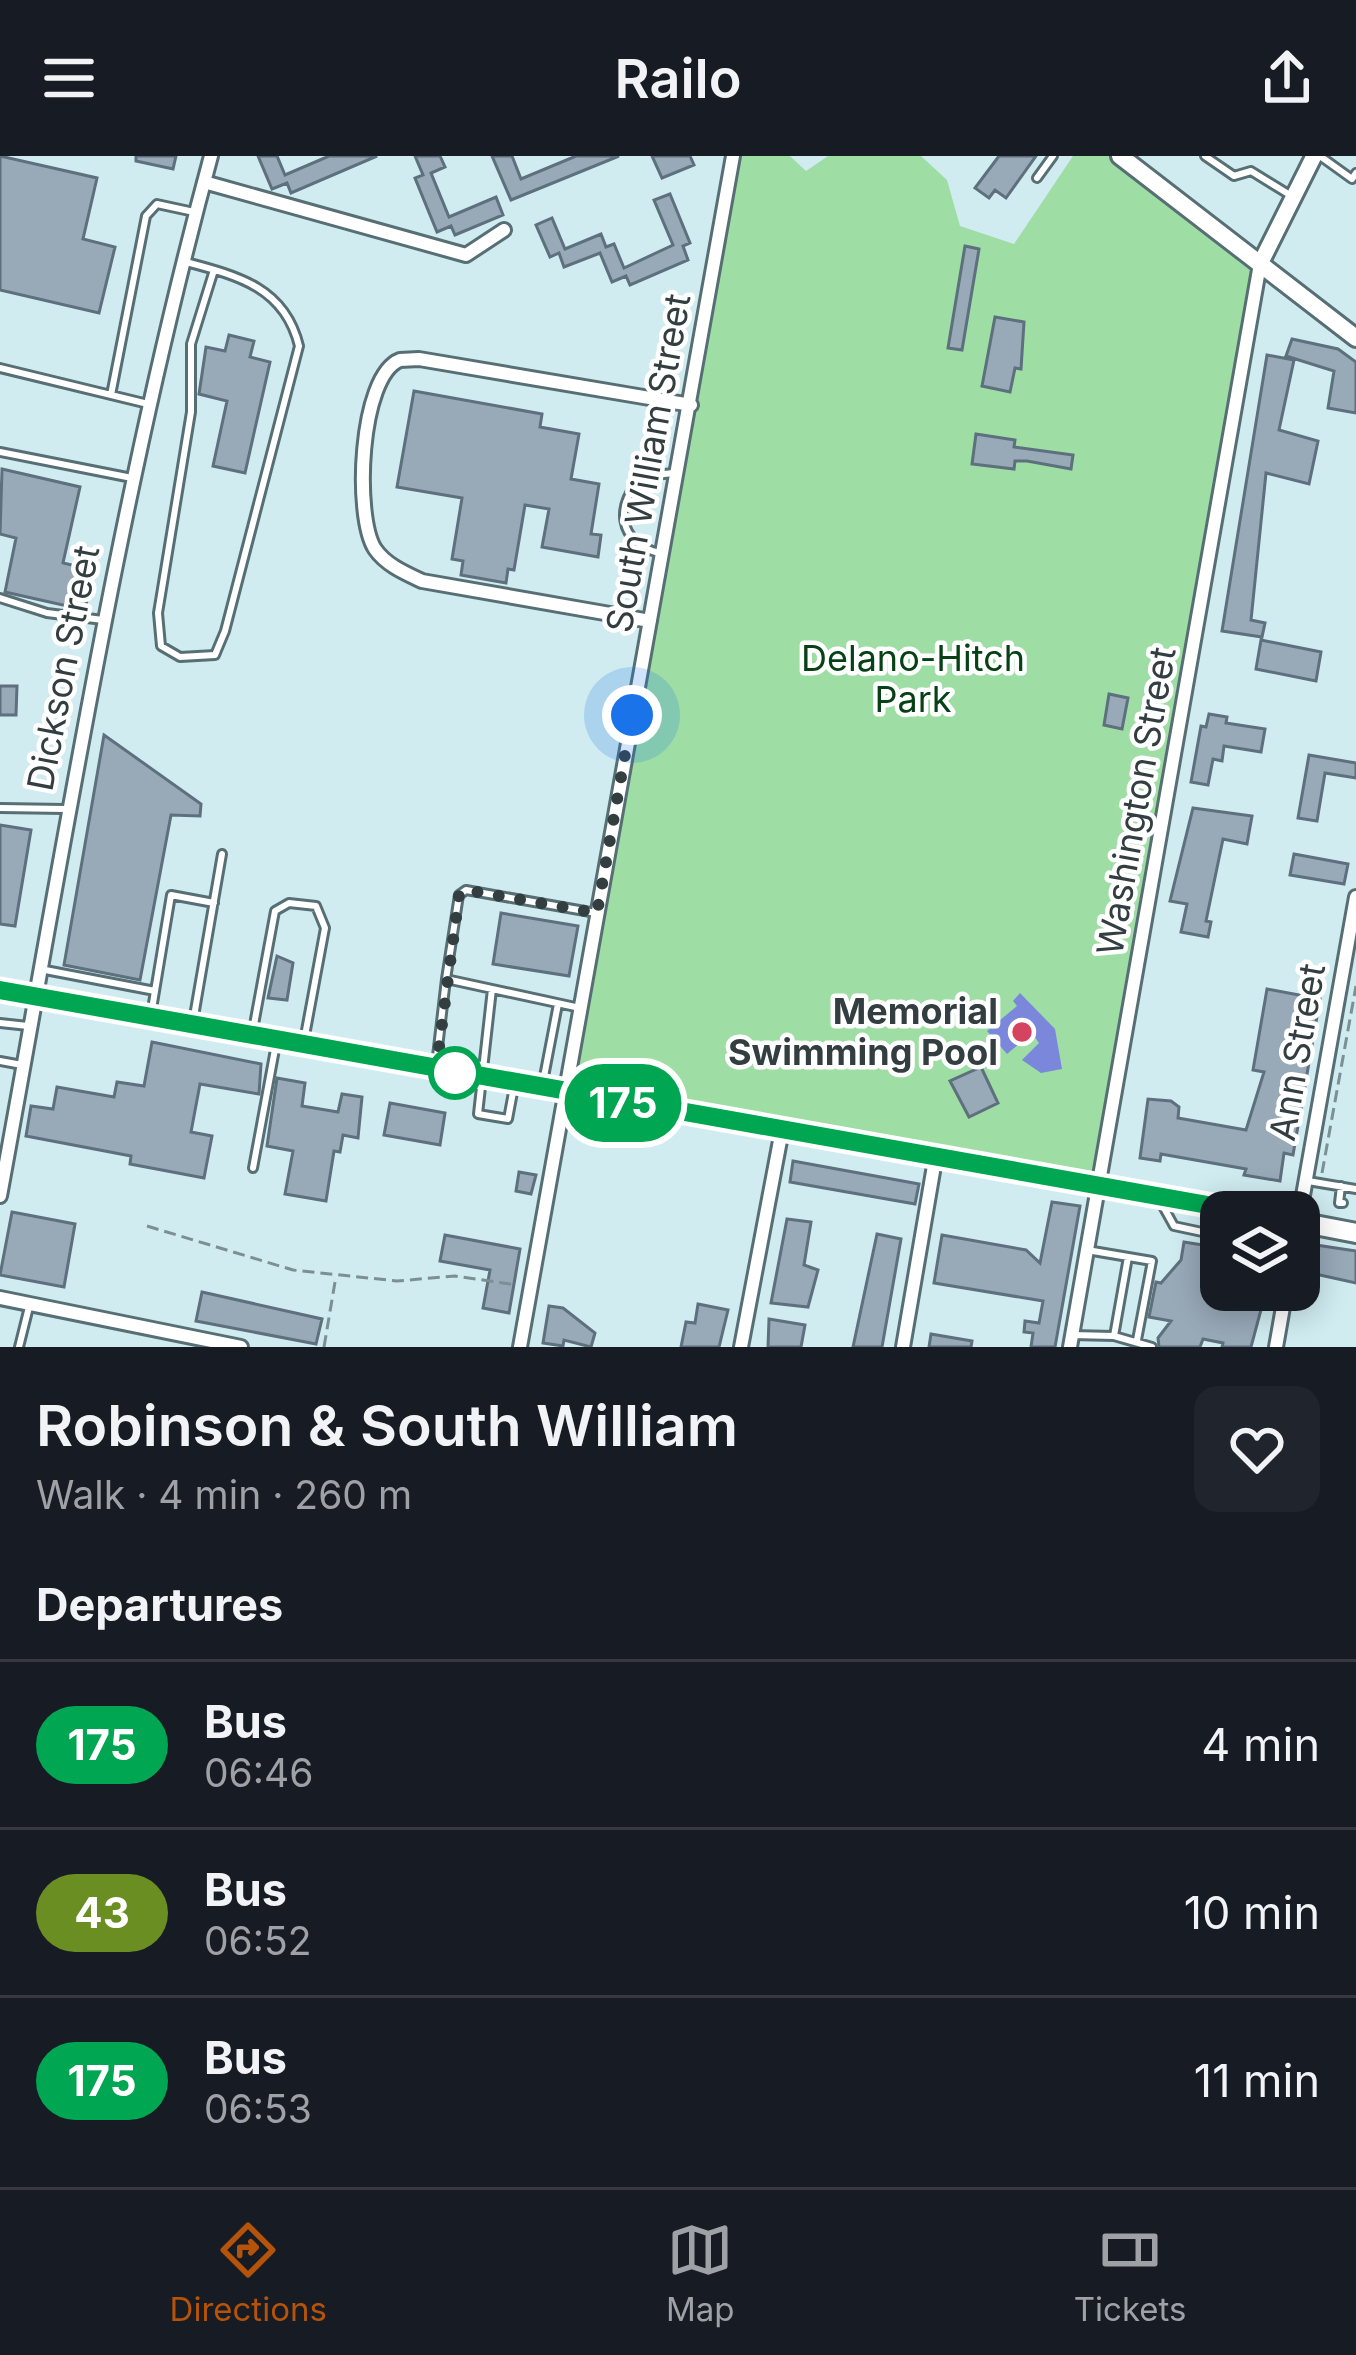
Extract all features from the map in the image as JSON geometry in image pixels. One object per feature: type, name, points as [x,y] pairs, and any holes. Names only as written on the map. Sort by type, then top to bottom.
[{"type":"highway","points":[[0,990],[1200,1203]]},
{"type":"highway","points":[[1320,1225],[1356,1233]]},
{"type":"main road","points":[[1120,156],[1356,338]]},
{"type":"street","name":"Dickson Street","points":[[0,1196],[5,1140],[103,620],[182,261],[211,156]]},
{"type":"street","name":"South William Street","points":[[520,1347],[734,156]]},
{"type":"street","points":[[1260,264],[1317,156]]},
{"type":"street","points":[[204,182],[466,255],[504,230]]},
{"type":"street","name":"Washington Street","points":[[1071,1341],[1260,264]]},
{"type":"street","points":[[650,621],[422,581],[390,564],[376,550],[362,519],[359,495],[372,413],[386,372],[400,360],[419,359],[691,405]]},
{"type":"street","name":"Ann Street","points":[[1303,1191],[1356,897]]},
{"type":"street","points":[[741,1347],[782,1130]]},
{"type":"street","points":[[903,1347],[936,1154]]},
{"type":"street","points":[[0,1298],[241,1347]]},
{"type":"street","points":[[1276,1347],[1282,1311]]},
{"type":"street","points":[[139,1347],[143,1327]]},
{"type":"lane","points":[[1037,178],[1053,156]]},
{"type":"lane","points":[[1205,156],[1234,176],[1251,171],[1292,196]]},
{"type":"lane","points":[[1317,156],[1352,179],[1356,173]]},
{"type":"lane","points":[[111,395],[146,216],[157,204],[196,213]]},
{"type":"lane","points":[[182,261],[214,270],[263,293],[291,315],[299,346],[225,631],[215,655],[180,657],[161,646],[158,613],[191,412],[191,344],[214,270]]},
{"type":"lane","points":[[0,368],[149,404]]},
{"type":"lane","points":[[0,452],[132,478]]},
{"type":"lane","points":[[662,554],[632,544],[625,533],[626,503],[644,476],[678,474]]},
{"type":"lane","points":[[0,598],[47,613],[103,620]]},
{"type":"lane","points":[[0,808],[65,809]]},
{"type":"lane","points":[[193,1024],[222,854]]},
{"type":"lane","points":[[436,1070],[459,895],[466,890],[597,913]]},
{"type":"lane","points":[[150,1017],[171,895],[214,904]]},
{"type":"lane","points":[[252,1036],[275,911],[289,903],[316,906],[325,928],[303,1045]]},
{"type":"lane","points":[[38,968],[154,991]]},
{"type":"lane","points":[[446,979],[580,1008]]},
{"type":"lane","points":[[491,988],[478,1114],[508,1119],[514,1084]]},
{"type":"lane","points":[[542,1089],[559,1004]]},
{"type":"lane","points":[[0,1022],[28,1026]]},
{"type":"lane","points":[[254,1168],[277,1040]]},
{"type":"lane","points":[[0,1061],[22,1064]]},
{"type":"lane","points":[[1305,1180],[1356,1189]]},
{"type":"lane","points":[[1342,1186],[1339,1203],[1343,1203]]},
{"type":"lane","points":[[1158,1195],[1174,1226],[1200,1232]]},
{"type":"lane","points":[[1087,1250],[1152,1262],[1137,1340]]},
{"type":"lane","points":[[1114,1336],[1128,1257]]},
{"type":"lane","points":[[19,1347],[30,1304]]},
{"type":"lane","points":[[1071,1341],[1114,1336],[1152,1347]]},
{"type":"path","points":[[1321,1183],[1356,986]]},
{"type":"path","points":[[147,1226],[293,1270],[398,1281],[455,1276],[531,1286]]},
{"type":"path","points":[[324,1347],[336,1274]]},
{"type":"green space","name":"Delano-Hitch Park","points":[[733,156],[790,156],[806,171],[828,156],[921,156],[947,180],[960,226],[1014,244],[1073,156],[1120,156],[1260,264],[1097,1184],[567,1094]]},
{"type":"water","name":"Memorial Swimming Pool","points":[[1020,993],[1055,1029],[1062,1069],[1041,1073],[1022,1060],[1039,1043],[1032,1033],[1007,1054],[987,1031],[1017,1006],[1013,1001]]},
{"type":"building","points":[[0,156],[97,178],[83,239],[115,247],[99,313],[0,290]]},
{"type":"building","points":[[136,156],[176,156],[173,169],[136,161]]},
{"type":"building","points":[[258,156],[277,156],[285,175],[329,156],[377,156],[291,193],[287,183],[272,189]]},
{"type":"building","points":[[415,156],[440,156],[445,167],[431,173],[449,217],[496,197],[503,215],[455,235],[451,226],[437,232],[415,178],[423,175]]},
{"type":"building","points":[[492,156],[512,156],[521,179],[576,156],[619,156],[511,200]]},
{"type":"building","points":[[652,156],[690,156],[694,165],[662,178]]},
{"type":"building","points":[[999,156],[1036,156],[1006,198],[995,190],[989,198],[975,188]]},
{"type":"building","points":[[670,194],[690,243],[683,246],[688,260],[630,285],[626,276],[612,282],[600,253],[564,267],[559,253],[550,257],[536,225],[552,218],[565,249],[601,234],[606,247],[614,244],[624,268],[673,245],[654,200]]},
{"type":"building","points":[[965,246],[979,249],[962,350],[948,348]]},
{"type":"building","points":[[995,317],[1024,322],[1021,369],[1015,368],[1010,392],[982,386]]},
{"type":"building","points":[[229,335],[254,341],[250,357],[270,362],[245,473],[213,466],[227,401],[199,394],[206,347],[225,351]]},
{"type":"building","points":[[1292,339],[1338,349],[1356,362],[1356,413],[1328,408],[1334,371],[1286,356]]},
{"type":"building","points":[[1267,355],[1294,360],[1279,430],[1318,441],[1309,484],[1266,473],[1251,620],[1265,623],[1262,637],[1222,631]]},
{"type":"building","points":[[414,391],[542,414],[540,427],[579,434],[571,479],[599,484],[591,534],[601,535],[598,557],[542,547],[549,509],[525,505],[514,570],[508,569],[506,583],[461,575],[463,561],[452,559],[462,498],[397,487]]},
{"type":"building","points":[[976,434],[1015,440],[1014,447],[1073,455],[1071,469],[1027,461],[1015,461],[1014,469],[972,464]]},
{"type":"building","points":[[2,469],[80,487],[63,563],[93,570],[85,610],[5,592],[16,538],[0,534]]},
{"type":"building","points":[[1261,640],[1321,652],[1316,681],[1256,669]]},
{"type":"building","points":[[0,686],[17,686],[16,715],[0,715]]},
{"type":"building","points":[[1109,694],[1128,698],[1122,729],[1104,725]]},
{"type":"building","points":[[1209,714],[1227,717],[1226,723],[1265,729],[1261,752],[1224,746],[1222,761],[1213,759],[1208,785],[1191,782],[1201,726],[1206,727]]},
{"type":"building","points":[[104,735],[201,804],[200,816],[171,815],[140,980],[64,965]]},
{"type":"building","points":[[1309,755],[1356,763],[1356,778],[1325,773],[1317,821],[1298,818]]},
{"type":"building","points":[[1193,808],[1252,816],[1247,844],[1223,839],[1206,921],[1211,922],[1208,937],[1181,932],[1187,904],[1170,901]]},
{"type":"building","points":[[0,825],[31,830],[15,926],[0,924]]},
{"type":"building","points":[[1294,854],[1348,864],[1344,884],[1290,875]]},
{"type":"building","points":[[501,913],[578,926],[569,976],[493,964]]},
{"type":"building","points":[[277,956],[293,963],[287,1000],[268,998]]},
{"type":"building","points":[[1267,989],[1320,999],[1293,1155],[1284,1153],[1280,1181],[1244,1175],[1246,1169],[1161,1154],[1160,1161],[1140,1158],[1148,1099],[1171,1101],[1179,1107],[1178,1118],[1246,1130],[1264,1072],[1253,1070]]},
{"type":"building","points":[[152,1042],[261,1064],[259,1094],[200,1084],[191,1132],[212,1136],[204,1178],[130,1164],[131,1156],[26,1136],[31,1106],[53,1109],[57,1087],[114,1097],[117,1082],[144,1086]]},
{"type":"building","points":[[981,1067],[998,1103],[969,1117],[950,1081]]},
{"type":"building","points":[[277,1078],[305,1083],[302,1106],[338,1112],[342,1094],[362,1097],[358,1138],[343,1135],[340,1152],[334,1151],[326,1201],[285,1194],[293,1151],[267,1146]]},
{"type":"building","points":[[390,1103],[445,1113],[440,1145],[384,1135]]},
{"type":"building","points":[[793,1161],[919,1184],[915,1204],[790,1182]]},
{"type":"building","points":[[519,1172],[536,1175],[531,1194],[516,1191]]},
{"type":"building","points":[[1052,1202],[1080,1206],[1055,1347],[1031,1347],[1033,1333],[1024,1332],[1025,1321],[1039,1323],[1043,1301],[934,1283],[942,1235],[1026,1250],[1040,1263]]},
{"type":"building","points":[[12,1212],[75,1224],[64,1287],[0,1275]]},
{"type":"building","points":[[787,1219],[811,1222],[804,1265],[818,1270],[808,1307],[771,1303]]},
{"type":"building","points":[[877,1234],[901,1239],[882,1347],[853,1347]]},
{"type":"building","points":[[445,1235],[520,1249],[509,1313],[483,1308],[490,1270],[440,1261]]},
{"type":"building","points":[[1184,1242],[1200,1245],[1200,1311],[1261,1311],[1251,1347],[1222,1347],[1223,1343],[1203,1339],[1200,1347],[1159,1347],[1158,1338],[1171,1321],[1149,1317],[1156,1282],[1161,1283],[1181,1260]]},
{"type":"building","points":[[1320,1246],[1356,1251],[1356,1283],[1320,1275]]},
{"type":"building","points":[[202,1292],[322,1319],[316,1344],[196,1321]]},
{"type":"building","points":[[698,1304],[728,1310],[719,1347],[681,1347],[686,1322],[695,1323]]},
{"type":"building","points":[[549,1306],[563,1308],[595,1333],[591,1347],[564,1340],[563,1346],[543,1343]]},
{"type":"building","points":[[769,1319],[805,1325],[801,1347],[768,1347]]},
{"type":"building","points":[[931,1334],[972,1341],[971,1347],[929,1347]]},
{"type":"bus line","name":"175","points":[[0,990],[1200,1203]]},
{"type":"place","name":"Memorial Swimming Pool","points":[[1022,1032]]},
{"type":"route","points":[[455,1073],[436,1070],[459,895],[466,890],[597,913],[632,715]]}]
